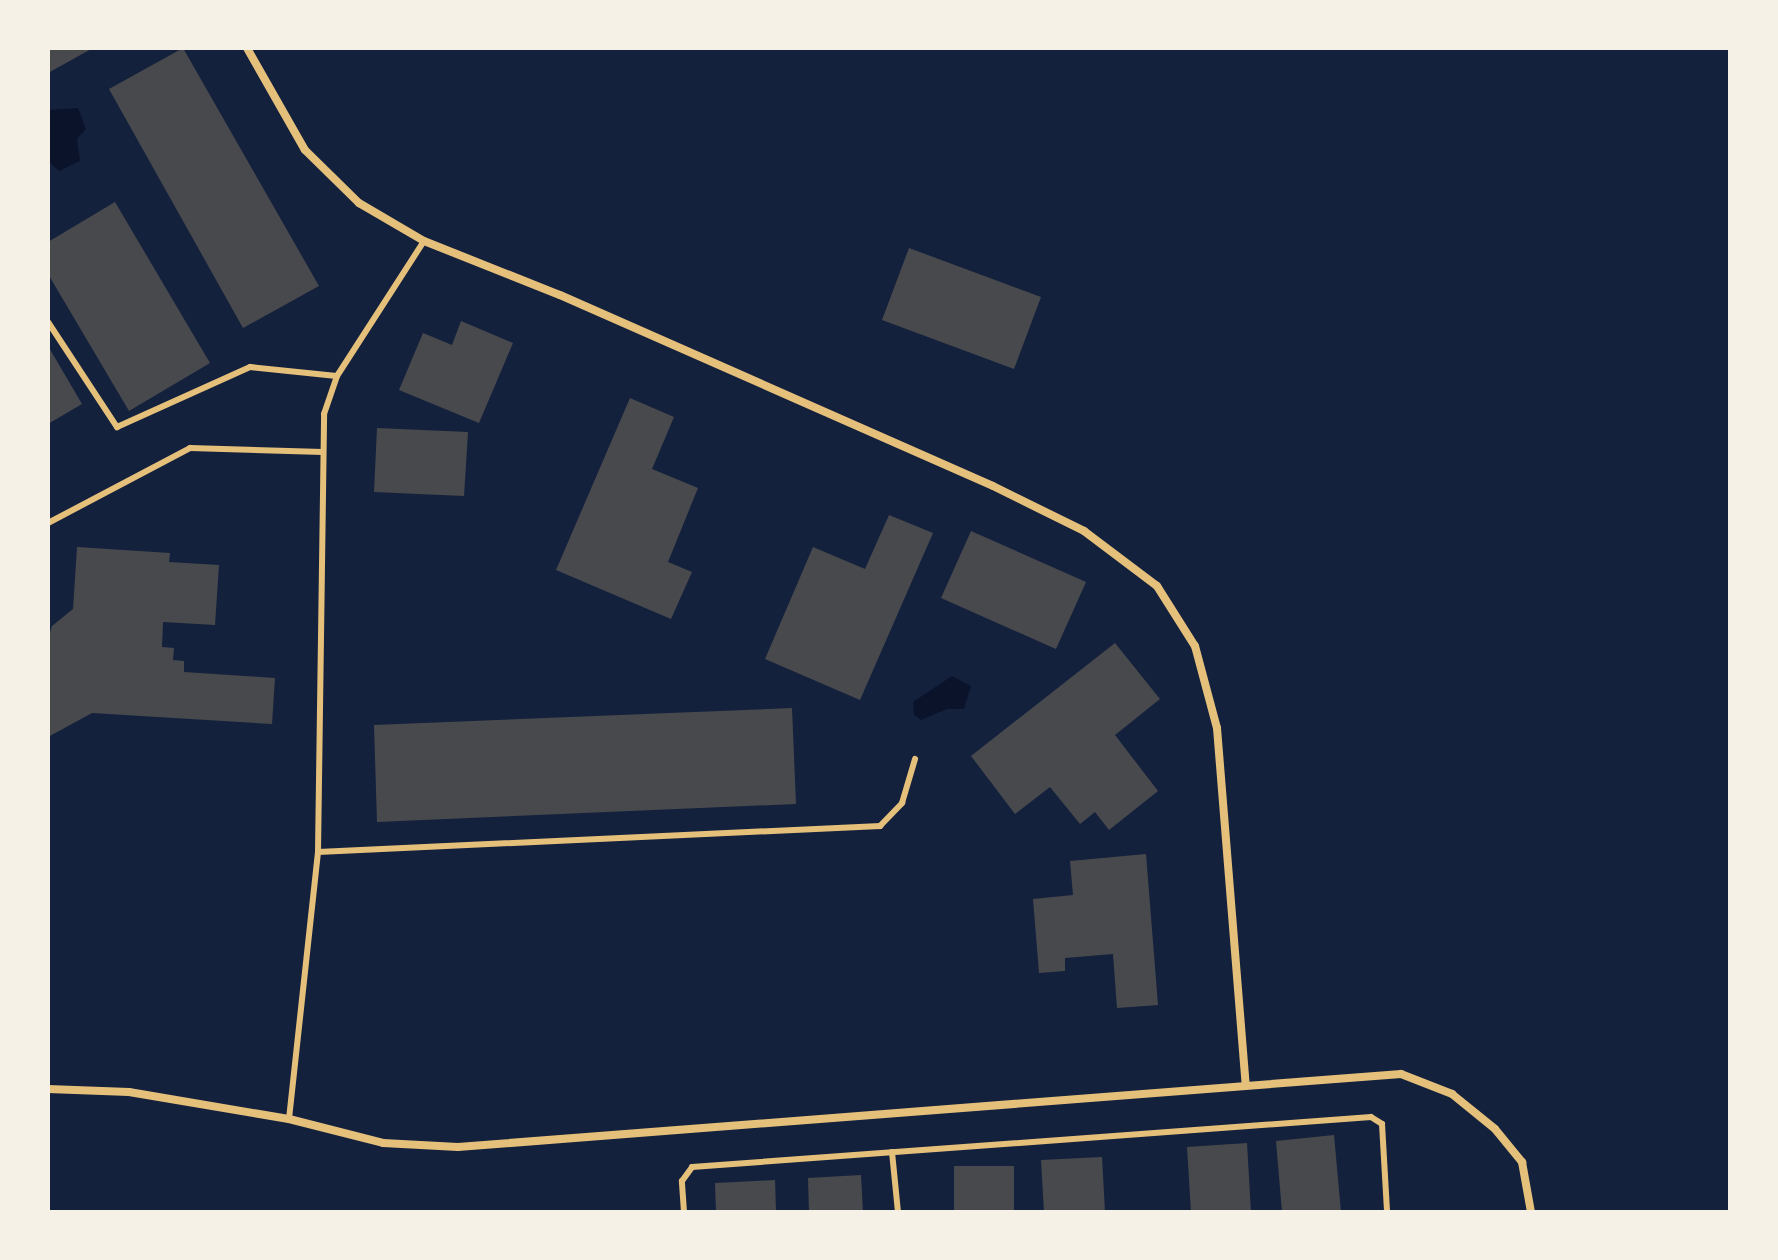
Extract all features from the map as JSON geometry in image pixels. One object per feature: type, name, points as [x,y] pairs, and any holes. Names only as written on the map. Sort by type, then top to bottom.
[{"type":"street","points":[[247,48],[305,150],[359,203],[424,241],[560,295],[993,486],[1084,531],[1157,586],[1195,646],[1217,728],[1246,1086]]},
{"type":"street","points":[[48,1089],[129,1092],[289,1119],[383,1143],[458,1147],[1401,1074],[1452,1094],[1495,1129],[1522,1162],[1531,1212]]},
{"type":"lane","points":[[289,1119],[318,852],[324,414],[337,376],[424,241]]},
{"type":"lane","points":[[48,322],[117,427],[250,367],[337,376]]},
{"type":"lane","points":[[48,523],[190,448],[323,452]]},
{"type":"lane","points":[[318,852],[880,826],[902,803],[915,759]]},
{"type":"lane","points":[[684,1212],[682,1181],[692,1167],[1371,1117],[1382,1124],[1387,1212]]},
{"type":"lane","points":[[892,1152],[898,1212]]},
{"type":"water","points":[[78,108],[86,129],[77,139],[80,161],[59,171],[48,161],[48,110]]},
{"type":"water","points":[[952,676],[971,686],[964,709],[947,709],[921,720],[914,715],[913,702]]},
{"type":"building","points":[[48,48],[93,48],[48,73]]},
{"type":"building","points":[[183,48],[319,286],[243,328],[109,89]]},
{"type":"building","points":[[115,202],[210,363],[129,411],[48,274],[48,242]]},
{"type":"building","points":[[909,248],[1041,297],[1014,369],[882,320]]},
{"type":"building","points":[[461,321],[513,343],[479,423],[399,390],[423,333],[452,345]]},
{"type":"building","points":[[48,346],[82,404],[48,424]]},
{"type":"building","points":[[630,398],[674,417],[652,469],[698,488],[668,562],[692,572],[671,619],[556,570]]},
{"type":"building","points":[[377,428],[468,432],[464,496],[374,492]]},
{"type":"building","points":[[889,515],[933,533],[860,700],[765,659],[813,547],[865,569]]},
{"type":"building","points":[[971,531],[1086,582],[1056,649],[941,598]]},
{"type":"building","points":[[77,547],[170,553],[169,562],[219,565],[215,625],[163,622],[162,647],[174,648],[173,660],[184,661],[184,672],[275,678],[272,724],[92,713],[48,737],[48,639],[52,626],[73,609]]},
{"type":"building","points":[[1115,643],[1160,699],[1115,735],[1158,791],[1109,830],[1095,812],[1080,824],[1050,787],[1015,814],[971,756]]},
{"type":"building","points":[[792,708],[796,804],[377,822],[374,725]]},
{"type":"building","points":[[1146,854],[1158,1005],[1117,1008],[1113,954],[1065,958],[1065,971],[1039,973],[1033,899],[1073,895],[1070,861]]},
{"type":"building","points":[[1334,1135],[1341,1212],[1282,1212],[1276,1141]]},
{"type":"building","points":[[1247,1143],[1251,1212],[1191,1212],[1187,1147]]},
{"type":"building","points":[[1102,1157],[1105,1212],[1044,1212],[1041,1160]]},
{"type":"building","points":[[954,1166],[1014,1166],[1014,1212],[954,1212]]},
{"type":"building","points":[[861,1175],[863,1212],[809,1212],[808,1178]]},
{"type":"building","points":[[775,1180],[776,1212],[716,1212],[715,1183]]}]
